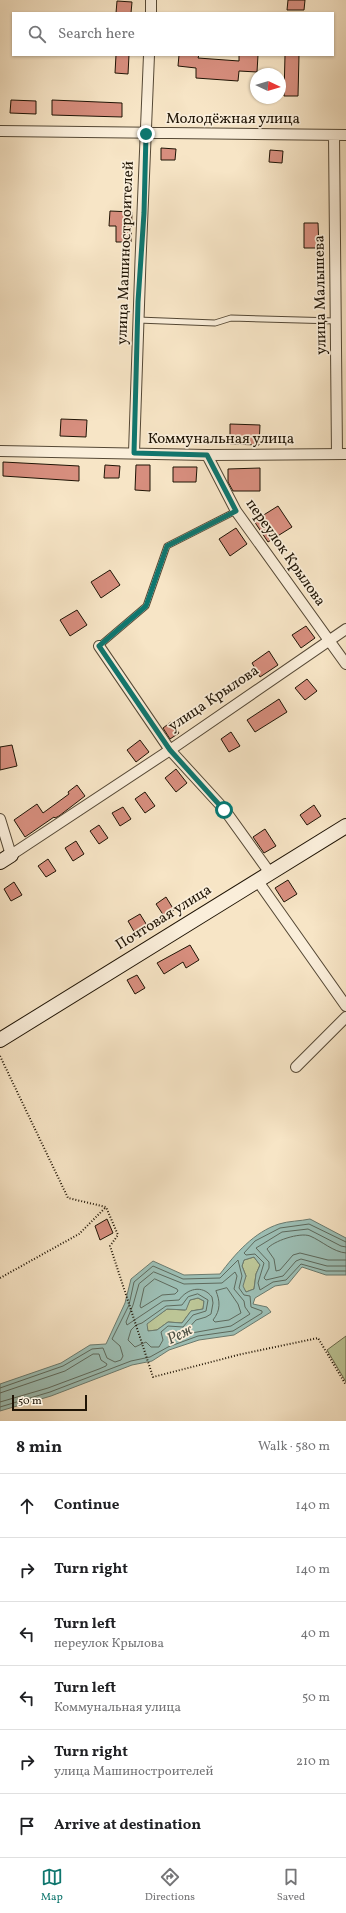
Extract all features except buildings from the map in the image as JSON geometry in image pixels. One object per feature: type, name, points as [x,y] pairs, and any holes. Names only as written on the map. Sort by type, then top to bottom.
[{"type":"main road","name":"Почтовая улица","points":[[0,1040],[346,826]]},
{"type":"street","points":[[151,0],[151,12]]},
{"type":"street","name":"улица Машиностроителей","points":[[134,453],[149,56]]},
{"type":"street","name":"Молодёжная улица","points":[[0,131],[146,134],[346,135]]},
{"type":"street","name":"улица Малышева","points":[[334,135],[340,315],[342,454]]},
{"type":"street","name":"Коммунальная улица","points":[[0,451],[207,455],[342,454]]},
{"type":"street","name":"переулок Крылова","points":[[207,455],[236,511],[346,664]]},
{"type":"street","name":"улица Крылова","points":[[5,858],[170,750],[346,629]]},
{"type":"street","points":[[99,646],[170,750],[224,810],[270,873]]},
{"type":"street","points":[[0,819],[5,858]]},
{"type":"street","points":[[257,880],[346,1006]]},
{"type":"street","points":[[296,1067],[346,1017]]},
{"type":"lane","points":[[138,320],[215,323],[231,318],[340,315]]},
{"type":"lane","points":[[99,646],[146,606],[167,546],[236,511]]},
{"type":"path","points":[[0,1056],[68,1198],[106,1207]]},
{"type":"path","points":[[106,1207],[118,1235],[110,1246],[153,1377],[242,1354],[318,1338],[346,1385]]},
{"type":"path","points":[[0,1278],[79,1234],[106,1207]]},
{"type":"green space","points":[[254,1257],[260,1265],[256,1274],[254,1289],[246,1292],[242,1286],[246,1276],[242,1266],[244,1260]]},
{"type":"green space","points":[[198,1298],[204,1301],[203,1309],[191,1311],[182,1323],[168,1322],[157,1330],[148,1331],[146,1324],[167,1309],[185,1310],[190,1300]]},
{"type":"green space","points":[[346,1336],[346,1382],[327,1350]]},
{"type":"water","name":"Реж","points":[[310,1219],[346,1238],[346,1275],[326,1275],[302,1267],[288,1284],[275,1286],[255,1298],[253,1304],[267,1307],[271,1312],[234,1335],[199,1340],[169,1350],[152,1361],[132,1365],[51,1396],[0,1411],[0,1384],[61,1363],[90,1345],[106,1344],[125,1303],[131,1279],[153,1261],[184,1275],[220,1274],[246,1244],[261,1232],[286,1222]],"holes":[[[254,1257],[260,1265],[256,1274],[254,1289],[246,1292],[243,1286],[246,1276],[242,1266],[244,1260]],[[198,1298],[204,1301],[203,1309],[191,1311],[182,1323],[168,1322],[157,1330],[148,1331],[147,1324],[167,1309],[186,1310],[190,1300]]]},
{"type":"route","points":[[146,134],[144,213],[138,302],[134,453],[207,455],[236,511],[167,546],[146,606],[99,646],[170,750],[224,810]]}]
